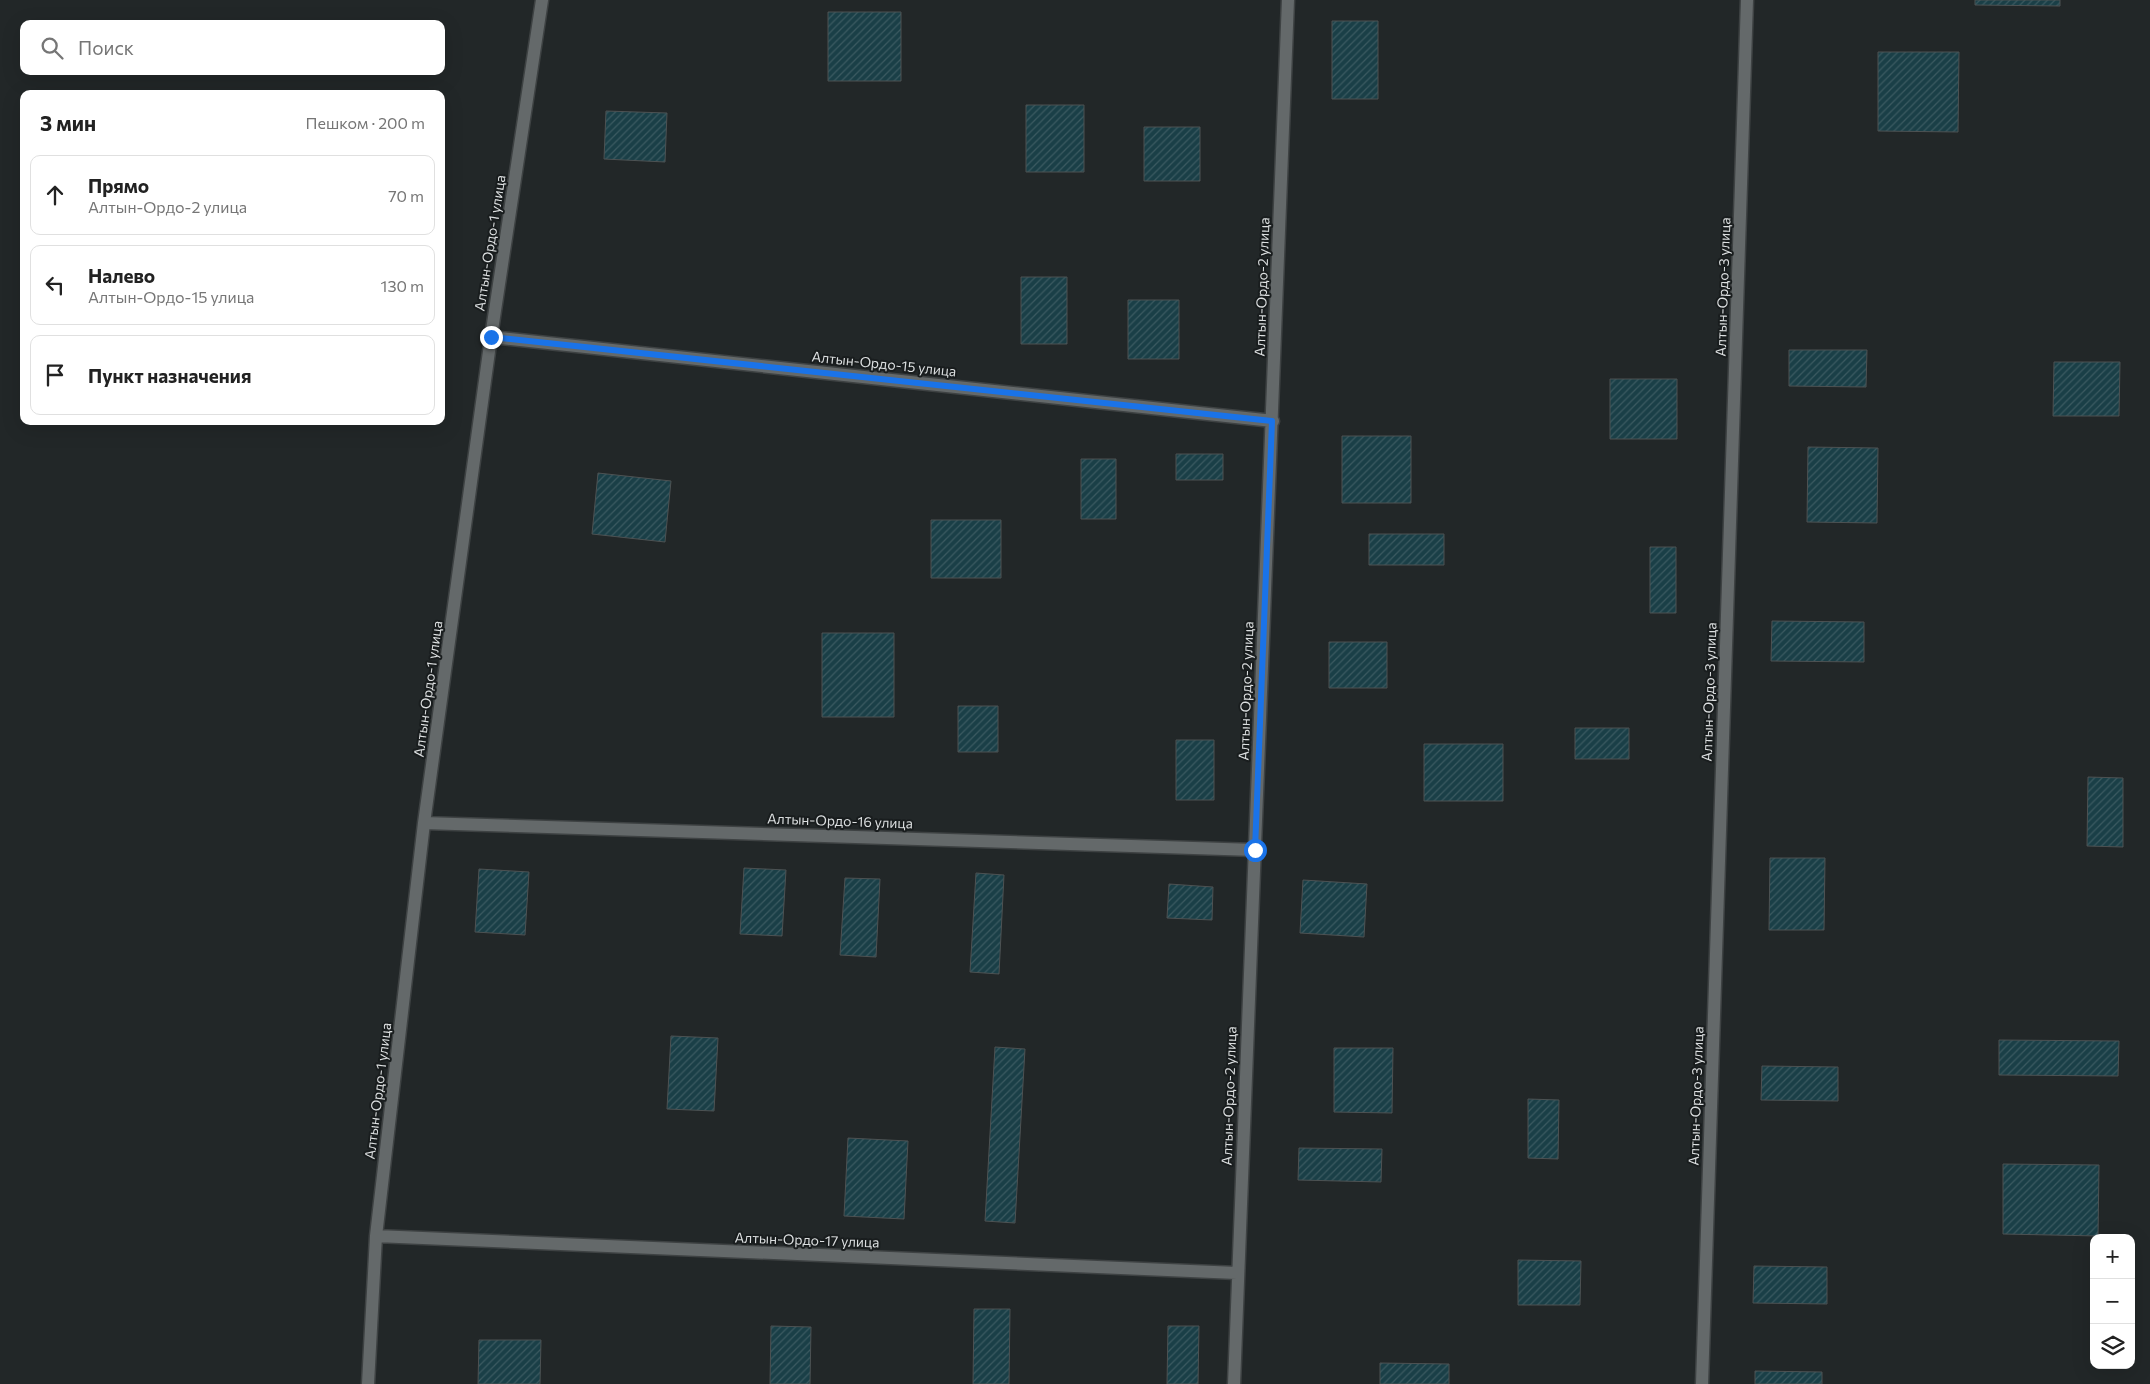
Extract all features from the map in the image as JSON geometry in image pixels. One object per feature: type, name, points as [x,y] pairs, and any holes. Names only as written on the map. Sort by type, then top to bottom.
[{"type":"street","name":"Алтын-Ордо-1 улица","points":[[368,1384],[376,1236],[424,823],[491,337],[542,0]]},
{"type":"street","name":"Алтын-Ордо-2 улица","points":[[1234,1384],[1288,0]]},
{"type":"street","name":"Алтын-Ордо-3 улица","points":[[1702,1384],[1747,0]]},
{"type":"street","name":"Алтын-Ордо-15 улица","points":[[491,337],[1272,421]]},
{"type":"street","name":"Алтын-Ордо-16 улица","points":[[424,823],[1255,850]]},
{"type":"street","name":"Алтын-Ордо-17 улица","points":[[376,1236],[1237,1273]]},
{"type":"building","points":[[1975,0],[2060,0],[2060,6],[1975,5]]},
{"type":"building","points":[[828,12],[901,12],[901,81],[828,81]]},
{"type":"building","points":[[1332,21],[1378,21],[1378,99],[1332,99]]},
{"type":"building","points":[[1878,52],[1959,52],[1958,132],[1878,131]]},
{"type":"building","points":[[1026,105],[1084,105],[1084,172],[1026,172]]},
{"type":"building","points":[[606,111],[667,113],[665,162],[604,159]]},
{"type":"building","points":[[1144,127],[1200,127],[1200,181],[1144,181]]},
{"type":"building","points":[[1021,277],[1067,277],[1067,344],[1021,344]]},
{"type":"building","points":[[1128,300],[1179,300],[1179,359],[1128,359]]},
{"type":"building","points":[[1789,350],[1867,350],[1866,387],[1789,386]]},
{"type":"building","points":[[2054,362],[2120,362],[2119,416],[2053,416]]},
{"type":"building","points":[[1610,379],[1677,379],[1677,439],[1610,439]]},
{"type":"building","points":[[1342,436],[1411,436],[1411,503],[1342,503]]},
{"type":"building","points":[[1808,447],[1878,448],[1877,523],[1807,522]]},
{"type":"building","points":[[1176,454],[1223,454],[1223,480],[1176,480]]},
{"type":"building","points":[[1081,459],[1116,459],[1116,519],[1081,519]]},
{"type":"building","points":[[598,473],[671,481],[665,542],[592,534]]},
{"type":"building","points":[[931,520],[1001,520],[1001,578],[931,578]]},
{"type":"building","points":[[1369,534],[1444,534],[1444,565],[1369,565]]},
{"type":"building","points":[[1650,547],[1676,547],[1676,613],[1650,613]]},
{"type":"building","points":[[1772,621],[1864,622],[1864,662],[1771,661]]},
{"type":"building","points":[[822,633],[894,633],[894,717],[822,717]]},
{"type":"building","points":[[1329,642],[1387,642],[1387,688],[1329,688]]},
{"type":"building","points":[[958,706],[998,706],[998,752],[958,752]]},
{"type":"building","points":[[1575,728],[1629,728],[1629,759],[1575,759]]},
{"type":"building","points":[[1176,740],[1214,740],[1214,800],[1176,800]]},
{"type":"building","points":[[1424,744],[1503,744],[1503,801],[1424,801]]},
{"type":"building","points":[[2088,777],[2123,778],[2123,847],[2087,846]]},
{"type":"building","points":[[1770,858],[1825,858],[1824,930],[1769,930]]},
{"type":"building","points":[[744,868],[786,870],[782,936],[740,934]]},
{"type":"building","points":[[479,869],[529,872],[525,935],[475,932]]},
{"type":"building","points":[[976,873],[1004,875],[999,974],[970,972]]},
{"type":"building","points":[[845,878],[880,879],[876,957],[840,955]]},
{"type":"building","points":[[1303,880],[1367,884],[1364,937],[1300,933]]},
{"type":"building","points":[[1169,884],[1213,887],[1212,920],[1167,918]]},
{"type":"building","points":[[671,1036],[718,1038],[714,1111],[667,1109]]},
{"type":"building","points":[[1999,1040],[2119,1041],[2118,1076],[1999,1075]]},
{"type":"building","points":[[995,1047],[1025,1049],[1015,1223],[985,1221]]},
{"type":"building","points":[[1334,1048],[1393,1048],[1392,1113],[1334,1112]]},
{"type":"building","points":[[1762,1066],[1838,1067],[1838,1101],[1761,1100]]},
{"type":"building","points":[[1528,1099],[1559,1100],[1558,1159],[1528,1158]]},
{"type":"building","points":[[848,1138],[908,1141],[904,1219],[844,1216]]},
{"type":"building","points":[[1299,1148],[1382,1149],[1381,1182],[1298,1180]]},
{"type":"building","points":[[2003,1164],[2099,1165],[2098,1234],[2090,1234],[2090,1236],[2003,1234]]},
{"type":"building","points":[[1518,1260],[1581,1261],[1580,1305],[1518,1305]]},
{"type":"building","points":[[1754,1266],[1827,1267],[1827,1304],[1753,1303]]},
{"type":"building","points":[[974,1309],[1010,1309],[1009,1384],[973,1384]]},
{"type":"building","points":[[771,1326],[811,1327],[810,1384],[770,1384]]},
{"type":"building","points":[[1168,1326],[1199,1326],[1198,1384],[1167,1384]]},
{"type":"building","points":[[479,1340],[541,1340],[540,1384],[478,1384]]},
{"type":"building","points":[[1380,1363],[1449,1364],[1449,1384],[1380,1384]]},
{"type":"building","points":[[1755,1371],[1822,1372],[1822,1384],[1755,1384]]},
{"type":"route","points":[[491,337],[1272,421],[1255,850]]}]
